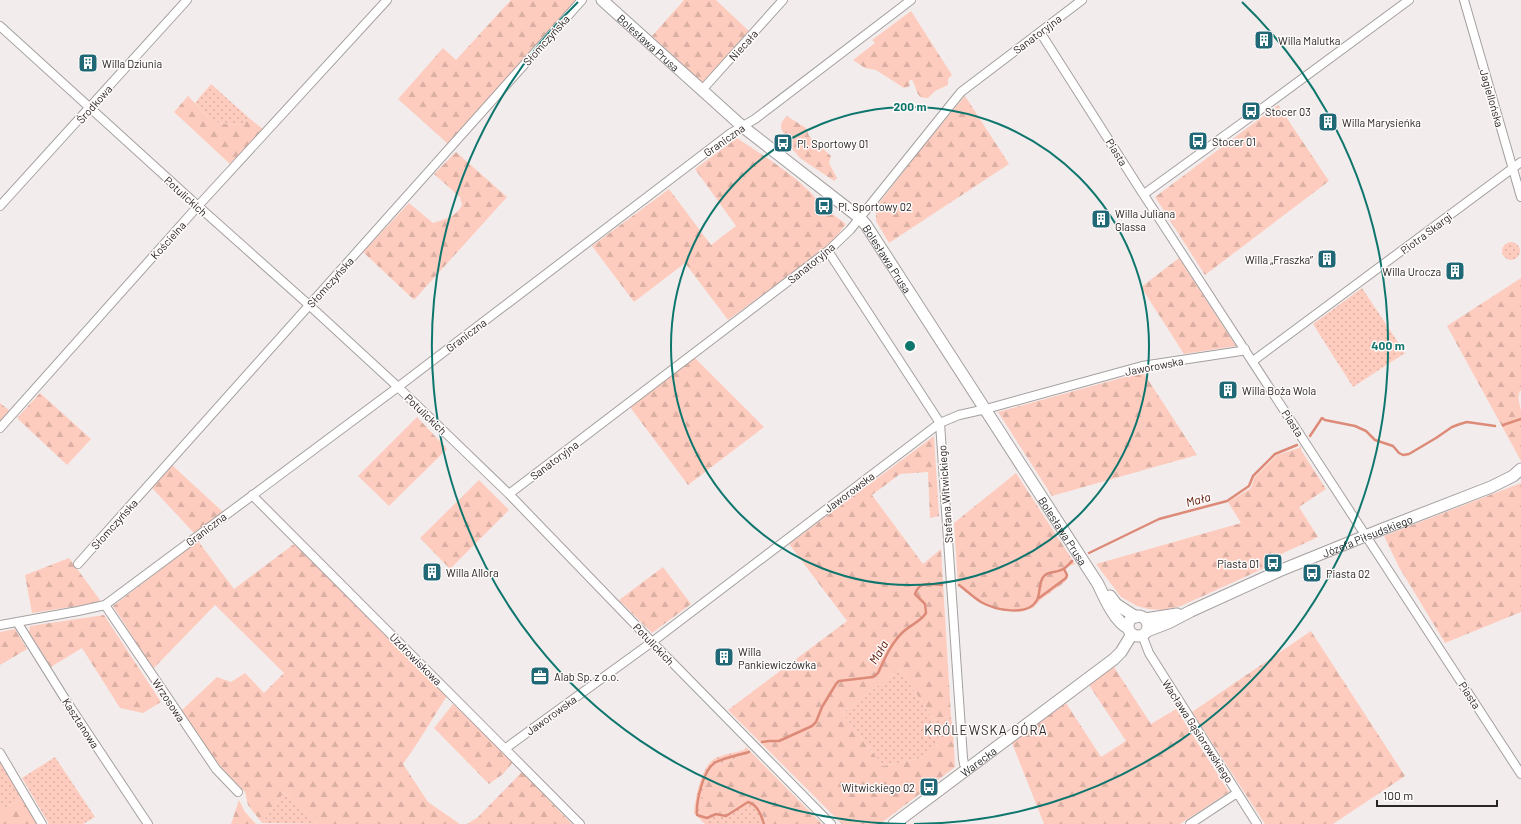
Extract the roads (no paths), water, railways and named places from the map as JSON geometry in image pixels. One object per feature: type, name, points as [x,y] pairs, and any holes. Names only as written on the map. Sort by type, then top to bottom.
[{"type":"street","name":"Środkowa","points":[[0,206],[188,0]]},
{"type":"street","name":"Kościelna","points":[[0,428],[198,206],[387,0]]},
{"type":"street","name":"Słomczyńska","points":[[78,564],[582,0]]},
{"type":"street","name":"Bolesława Prusa","points":[[602,0],[743,127],[860,218],[871,232],[1098,584],[1116,604],[1140,618]]},
{"type":"street","name":"Niecała","points":[[702,90],[783,0]]},
{"type":"street","name":"Graniczna","points":[[0,625],[105,605],[398,387],[731,133],[755,119],[911,0]]},
{"type":"street","name":"Sanatoryjna","points":[[509,494],[828,251],[850,230],[961,92],[1082,0]]},
{"type":"street","points":[[1144,194],[1409,0]]},
{"type":"street","name":"Jagiellońska","points":[[1464,0],[1521,197]]},
{"type":"street","name":"Potulickich","points":[[0,26],[398,387],[509,494],[831,824]]},
{"type":"street","name":"Piasta","points":[[1040,32],[1521,774]]},
{"type":"street","name":"Piotra Skargi","points":[[1253,361],[1521,162]]},
{"type":"street","name":"Stefana Witwickiego","points":[[828,251],[940,423],[963,758],[967,769]]},
{"type":"street","name":"Jaworowska","points":[[506,748],[652,642],[940,423],[959,415],[986,410],[1142,366],[1241,351],[1245,349]]},
{"type":"street","name":"Józefa Piłsudskiego","points":[[1137,632],[1168,622],[1279,571],[1491,487],[1513,476],[1521,469]]},
{"type":"street","name":"Uzdrowiskowa","points":[[252,495],[506,748],[580,824]]},
{"type":"street","name":"Bolesława Prusa","points":[[1098,584],[1103,596],[1120,622],[1137,632]]},
{"type":"street","name":"Wrzosowa","points":[[105,605],[216,769],[238,792]]},
{"type":"street","name":"Józefa Piłsudskiego","points":[[1140,618],[1167,616],[1191,611]]},
{"type":"street","points":[[1137,632],[1148,625],[1140,618]]},
{"type":"street","name":"Warecka","points":[[894,824],[1114,659],[1137,632],[1130,621],[1140,618]]},
{"type":"street","name":"Kasztanowa","points":[[17,622],[148,824]]},
{"type":"street","name":"Wacława Gąsiorowskiego","points":[[1137,632],[1148,654],[1257,824]]},
{"type":"street","points":[[0,753],[42,824]]},
{"type":"street","points":[[1190,824],[1238,793]]},
{"type":"waterway","name":"Mała","points":[[1310,436],[1322,418],[1325,420],[1355,426],[1366,431],[1375,440],[1393,446],[1403,455],[1409,454],[1452,427],[1460,424],[1467,422],[1495,426]]},
{"type":"waterway","name":"Mała","points":[[1503,425],[1521,419]]},
{"type":"waterway","name":"Mała","points":[[1089,553],[1159,519],[1227,501],[1249,486],[1253,476],[1275,454],[1297,445]]},
{"type":"waterway","name":"Mała","points":[[959,585],[987,605],[1011,610],[1026,609],[1033,605],[1037,600],[1044,576],[1048,573],[1063,569],[1072,561]]},
{"type":"waterway","name":"Mała","points":[[1039,598],[1066,578],[1067,575],[1064,569]]},
{"type":"waterway","name":"Mała","points":[[762,742],[779,741],[812,726],[816,722],[822,707],[839,681],[873,677],[878,673],[895,641],[904,631],[919,621],[926,613],[925,604],[915,594],[919,587],[926,584],[942,585]]},
{"type":"waterway","name":"Mała","points":[[749,752],[724,759],[711,766],[707,771],[701,786],[697,815],[707,818],[716,814],[726,816],[748,802],[757,808],[764,824]]},
{"type":"place","name":"Willa Malutka","points":[[1264,40]]},
{"type":"place","name":"Willa Dziunia","points":[[88,63]]},
{"type":"place","name":"Stocer 03","points":[[1251,111]]},
{"type":"place","name":"Willa Marysieńka","points":[[1328,122]]},
{"type":"place","name":"Stocer 01","points":[[1198,141]]},
{"type":"place","name":"Pl. Sportowy 01","points":[[783,143]]},
{"type":"place","name":"Pl. Sportowy 02","points":[[824,206]]},
{"type":"place","name":"Willa Juliana Glassa","points":[[1101,219]]},
{"type":"place","name":"Willa „Fraszka”","points":[[1327,259]]},
{"type":"place","name":"Willa Urocza","points":[[1455,271]]},
{"type":"place","name":"Willa Boża Wola","points":[[1228,390]]},
{"type":"place","name":"Piasta 01","points":[[1273,563]]},
{"type":"place","name":"Willa Allora","points":[[432,572]]},
{"type":"place","name":"Piasta 02","points":[[1312,573]]},
{"type":"place","name":"Willa Pankiewiczówka","points":[[724,657]]},
{"type":"place","name":"Alab Sp. z o.o.","points":[[540,676]]},
{"type":"place","name":"Witwickiego 02","points":[[929,787]]},
{"type":"district","name":"KRÓLEWSKA GÓRA","points":[[986,730]]}]
